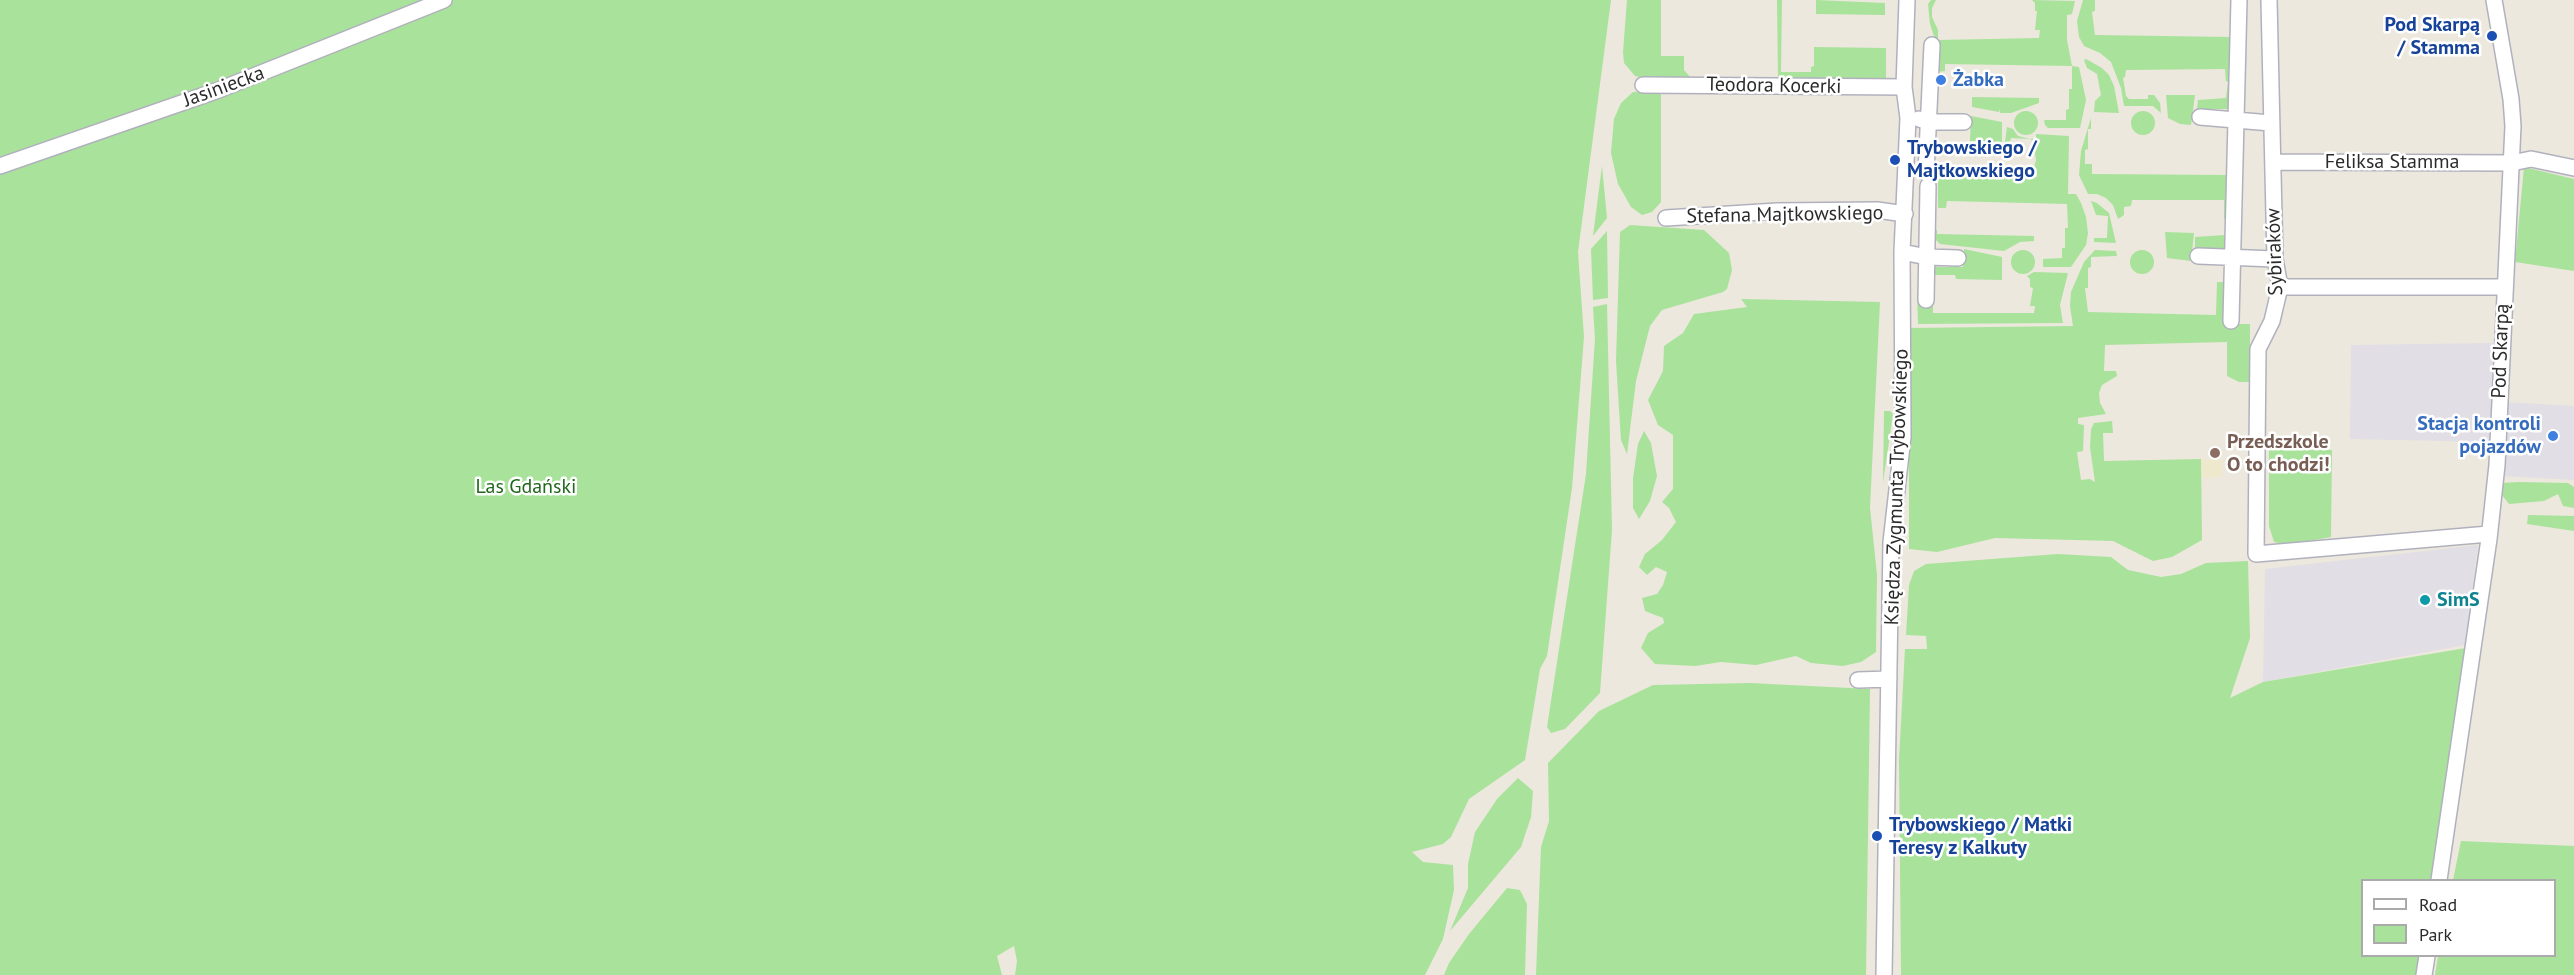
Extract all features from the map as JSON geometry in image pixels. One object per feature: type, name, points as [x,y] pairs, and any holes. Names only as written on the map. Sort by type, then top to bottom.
[{"type":"street","name":"Jasiniecka","points":[[0,166],[216,91],[444,0]]},
{"type":"street","name":"Księdza Zygmunta Trybowskiego","points":[[1884,975],[1891,542],[1903,437],[1902,252],[1908,118],[1904,87],[1907,0]]},
{"type":"street","points":[[2231,321],[2239,0]]},
{"type":"street","name":"Sybiraków","points":[[2269,0],[2275,259],[2280,287],[2272,321],[2258,349],[2256,554],[2490,534]]},
{"type":"street","name":"Pod Skarpą","points":[[2439,879],[2490,534],[2497,465],[2504,287],[2512,163],[2511,99],[2494,0]]},
{"type":"street","points":[[1926,300],[1928,122],[1932,45]]},
{"type":"street","name":"Teodora Kocerki","points":[[1643,85],[1904,87]]},
{"type":"street","points":[[2200,117],[2271,123]]},
{"type":"street","points":[[1908,118],[1928,122],[1964,122]]},
{"type":"street","name":"Feliksa Stamma","points":[[2273,162],[2512,163],[2531,159],[2574,168]]},
{"type":"street","name":"Stefana Majtkowskiego","points":[[1666,218],[1777,211],[1877,210],[1905,214]]},
{"type":"street","points":[[1902,252],[1927,257],[1958,258]]},
{"type":"street","points":[[2198,256],[2275,259]]},
{"type":"street","points":[[2280,287],[2504,287]]},
{"type":"street","points":[[1858,680],[1889,679]]},
{"type":"street","points":[[2424,975],[2427,957]]},
{"type":"shaded area","points":[[2493,343],[2491,442],[2350,439],[2351,345]]},
{"type":"shaded area","points":[[2506,402],[2574,406],[2574,480],[2503,476]]},
{"type":"shaded area","points":[[2201,459],[2222,459],[2222,477],[2202,478]]},
{"type":"shaded area","points":[[2478,545],[2465,645],[2263,682],[2265,569]]},
{"type":"green space","name":"Las Gdański","points":[[0,0],[1611,0],[1578,252],[1584,337],[1572,488],[1547,656],[1540,669],[1525,760],[1469,799],[1451,837],[1443,844],[1412,852],[1423,862],[1453,865],[1454,890],[1443,939],[1425,975],[1015,975],[1017,961],[1014,946],[997,956],[1002,975],[0,975]]},
{"type":"green space","points":[[1627,0],[1661,0],[1661,56],[1684,56],[1684,70],[1691,78],[1657,81],[1635,76],[1624,63]]},
{"type":"green space","points":[[1777,0],[1782,0],[1781,72],[1811,72],[1811,67],[1814,66],[1814,47],[1886,48],[1886,81],[1778,77]]},
{"type":"green space","points":[[1816,0],[1885,3],[1885,15],[1816,14]]},
{"type":"green space","points":[[1931,0],[1936,0],[1932,8],[1932,17],[1938,30],[1938,40],[2039,38],[2040,30],[2035,30],[2037,11],[2035,11],[2035,3],[2032,0],[2075,1],[2072,14],[2067,15],[2067,40],[2072,66],[1945,64],[1945,71],[1937,72],[1936,42],[1930,24],[1928,4]]},
{"type":"green space","points":[[2083,0],[2095,0],[2095,11],[2092,12],[2095,35],[2230,37],[2233,109],[2197,109],[2198,100],[2226,98],[2228,82],[2225,69],[2126,70],[2123,78],[2126,96],[2129,99],[2148,99],[2148,95],[2154,95],[2160,103],[2161,113],[2153,106],[2124,106],[2121,88],[2111,62],[2100,53],[2084,46],[2079,37],[2077,21]]},
{"type":"green space","points":[[2086,59],[2109,75],[2114,86],[2119,113],[2094,112],[2095,101],[2101,95],[2097,74],[2087,68],[2084,60]]},
{"type":"green space","points":[[2072,66],[2079,67],[2086,100],[2080,128],[2048,128],[2044,120],[2066,120],[2066,110],[2069,109],[2069,89],[2072,89]]},
{"type":"green space","points":[[1661,91],[1661,202],[1652,212],[1642,215],[1631,207],[1618,184],[1611,153],[1614,119],[1621,103],[1633,92]]},
{"type":"green space","points":[[2166,95],[2195,95],[2191,125],[2180,124],[2168,118]]},
{"type":"green space","points":[[1972,97],[2039,98],[2039,103],[2011,113],[2000,113],[2000,109],[1999,112],[1972,107]]},
{"type":"green space","points":[[2026,111],[2035,114],[2038,123],[2035,132],[2026,135],[2017,132],[2014,123],[2017,114]]},
{"type":"green space","points":[[2143,111],[2151,115],[2155,123],[2151,131],[2143,135],[2135,131],[2131,123],[2135,115]]},
{"type":"green space","points":[[1971,116],[2002,122],[2002,142],[1970,141]]},
{"type":"green space","points":[[2091,118],[2091,129],[2088,129],[2088,149],[2085,150],[2085,164],[2092,164],[2092,174],[2228,175],[2231,249],[2195,248],[2195,237],[2225,235],[2227,219],[2224,219],[2224,200],[2132,200],[2131,206],[2124,207],[2124,215],[2118,219],[2113,205],[2106,198],[2097,194],[2088,194],[2079,175],[2081,151]]},
{"type":"green space","points":[[2007,127],[2013,129],[2018,136],[2030,139],[2011,138],[2010,142],[2005,142]]},
{"type":"green space","points":[[2036,134],[2069,136],[2068,194],[2076,194],[2081,203],[2088,233],[2086,245],[2071,267],[2043,267],[2043,259],[2062,258],[2062,248],[2065,248],[2065,228],[2068,228],[2067,204],[1947,201],[1946,208],[1938,208],[1938,181],[1932,180],[1933,167],[1937,167],[1937,176],[2037,177],[2037,172],[2033,171],[2036,160],[2033,141],[2030,139],[2036,138]]},
{"type":"green space","points":[[1602,166],[1607,218],[1593,236]]},
{"type":"green space","points":[[2524,167],[2574,179],[2574,271],[2515,262]]},
{"type":"green space","points":[[2091,201],[2109,213],[2116,243],[2094,242],[2094,238],[2107,238],[2108,216],[2096,215]]},
{"type":"green space","points":[[1630,225],[1704,230],[1729,253],[1732,270],[1727,289],[1723,292],[1662,310],[1650,326],[1636,381],[1627,454],[1621,440],[1616,361],[1620,232]]},
{"type":"green space","points":[[1934,230],[1937,230],[1937,234],[2034,236],[2034,241],[2020,242],[2004,251],[1940,244],[1935,239]]},
{"type":"green space","points":[[1607,231],[1608,298],[1593,300],[1591,249]]},
{"type":"green space","points":[[2165,232],[2194,233],[2191,261],[2167,258]]},
{"type":"green space","points":[[1964,249],[2002,257],[2002,280],[1956,279],[1955,275],[1932,275],[1932,267],[1963,267]]},
{"type":"green space","points":[[2023,250],[2028,251],[2034,257],[2034,267],[2028,273],[2023,274],[2018,273],[2012,267],[2011,262],[2012,257],[2018,251]]},
{"type":"green space","points":[[2095,250],[2116,251],[2117,256],[2091,257],[2091,267],[2088,268],[2088,288],[2085,288],[2088,312],[2216,315],[2217,282],[2227,282],[2227,324],[2250,324],[2250,382],[2239,382],[2227,376],[2227,342],[2105,345],[2104,371],[2116,371],[2117,376],[2102,385],[2099,393],[2100,403],[2106,414],[2078,418],[2078,424],[2084,425],[2083,451],[2077,452],[2081,480],[2090,479],[2095,482],[2090,447],[2091,429],[2094,423],[2112,421],[2113,433],[2103,433],[2104,461],[2201,459],[2202,540],[2172,557],[2153,561],[2113,541],[1995,538],[1937,552],[1909,549],[1909,328],[2073,326],[2070,306],[2071,292],[2084,262]]},
{"type":"green space","points":[[2142,250],[2151,253],[2154,262],[2151,271],[2142,274],[2133,271],[2130,262],[2133,253]]},
{"type":"green space","points":[[2034,272],[2068,273],[2060,305],[2063,323],[1918,324],[1917,294],[1921,293],[1929,306],[1933,306],[1933,313],[2034,313],[2035,306],[2030,306],[2033,288],[2030,287],[2030,279],[2027,276]]},
{"type":"green space","points":[[1741,299],[1880,302],[1870,508],[1877,575],[1876,652],[1861,662],[1843,666],[1811,663],[1796,656],[1756,665],[1721,662],[1695,666],[1655,664],[1641,648],[1648,633],[1664,623],[1663,618],[1645,611],[1642,598],[1657,594],[1667,572],[1656,567],[1647,575],[1639,567],[1645,554],[1662,540],[1676,522],[1669,508],[1662,502],[1673,489],[1673,435],[1658,425],[1648,400],[1663,371],[1664,346],[1683,333],[1694,314],[1747,307]]},
{"type":"green space","points":[[1607,304],[1612,530],[1600,693],[1565,729],[1551,733],[1547,727],[1586,474],[1595,339],[1593,307]]},
{"type":"green space","points":[[1884,411],[1890,411],[1893,414],[1883,483]]},
{"type":"green space","points":[[1644,431],[1651,443],[1657,476],[1650,501],[1639,519],[1633,508],[1633,478],[1638,444]]},
{"type":"green space","points":[[2269,450],[2332,450],[2331,537],[2289,545],[2274,542],[2269,526]]},
{"type":"green space","points":[[2503,483],[2568,483],[2574,487],[2574,508],[2563,506],[2558,494],[2544,501],[2509,504],[2502,495]]},
{"type":"green space","points":[[2528,515],[2574,516],[2574,531],[2527,524]]},
{"type":"green space","points":[[2058,554],[2111,557],[2128,570],[2161,577],[2181,574],[2206,563],[2248,561],[2250,638],[2230,698],[2263,682],[2466,648],[2431,879],[2361,879],[2361,957],[2419,957],[2417,975],[1901,975],[1899,760],[1905,649],[1927,649],[1926,636],[1906,635],[1909,585],[1914,571],[1926,564]]},
{"type":"green space","points":[[1750,683],[1870,689],[1866,975],[1536,975],[1541,847],[1549,821],[1548,763],[1599,711],[1653,685]]},
{"type":"green space","points":[[1518,778],[1533,791],[1531,817],[1521,847],[1450,931],[1468,888],[1468,864],[1475,832],[1497,799]]},
{"type":"green space","points":[[2461,841],[2574,846],[2574,975],[2435,975],[2438,957],[2556,957],[2556,879],[2453,879]]},
{"type":"green space","points":[[1507,888],[1520,890],[1527,904],[1525,975],[1444,975],[1449,963],[1469,934]]},
{"type":"place","name":"Pod Skarpą / Stamma","points":[[2492,36]]},
{"type":"place","name":"Żabka","points":[[1941,80]]},
{"type":"place","name":"Trybowskiego / Majtkowskiego","points":[[1895,160]]},
{"type":"place","name":"Stacja kontroli pojazdów","points":[[2553,436]]},
{"type":"place","name":"Przedszkole O to chodzi!","points":[[2215,453]]},
{"type":"place","name":"SimS","points":[[2425,600]]},
{"type":"place","name":"Trybowskiego / Matki Teresy z Kalkuty","points":[[1877,836]]}]
